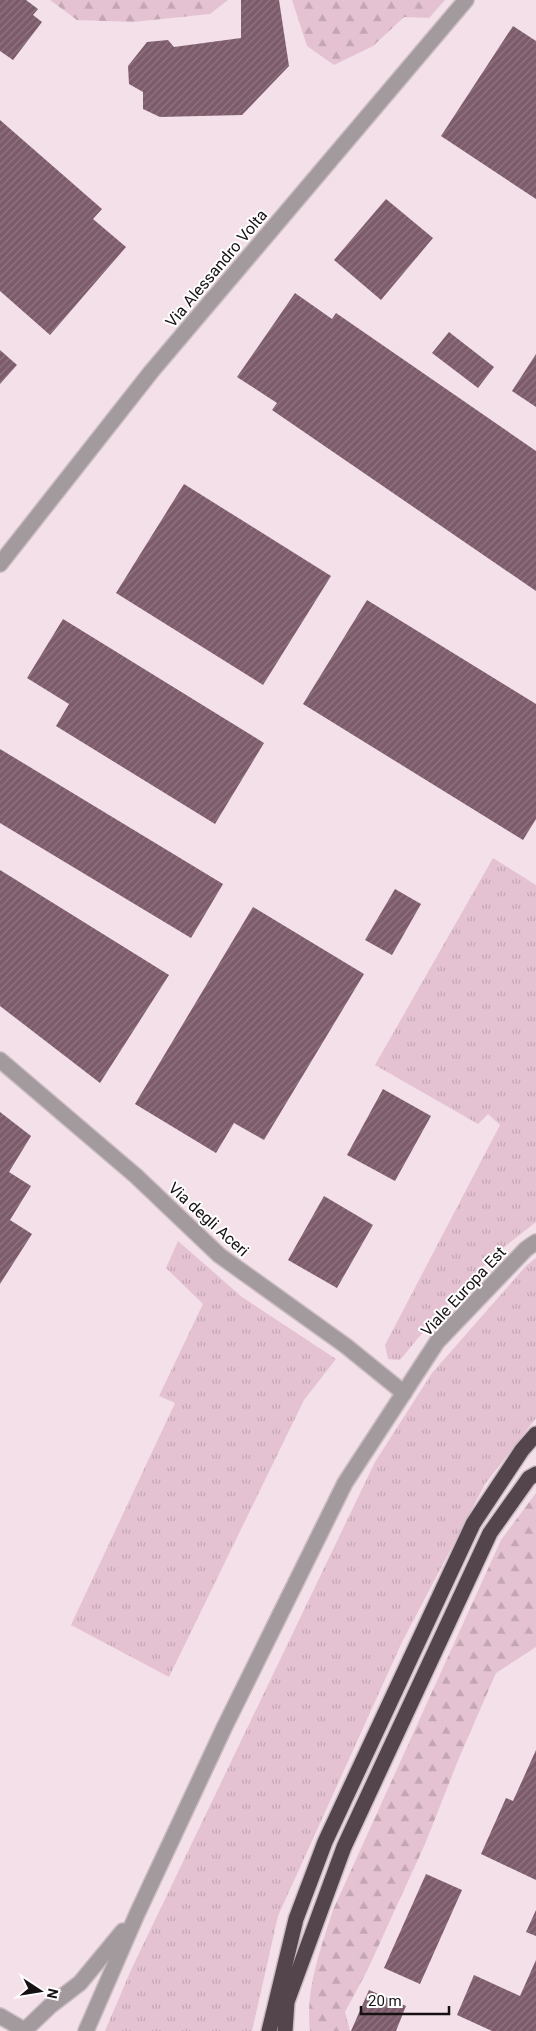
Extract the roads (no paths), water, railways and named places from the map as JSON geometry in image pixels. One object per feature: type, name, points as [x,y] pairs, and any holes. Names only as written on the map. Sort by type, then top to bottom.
[{"type":"highway","points":[[268,2031],[296,1919],[325,1842],[473,1524],[522,1450],[536,1434]]},
{"type":"highway","points":[[285,2031],[287,2002],[344,1847],[490,1533],[529,1478],[536,1474]]},
{"type":"street","name":"Via Alessandro Volta","points":[[0,564],[151,372],[466,0]]},
{"type":"street","name":"Via degli Aceri","points":[[0,1060],[18,1073],[136,1176],[219,1255],[346,1346],[404,1393]]},
{"type":"street","name":"Viale Europa Est","points":[[137,1914],[224,1728],[345,1483],[437,1342],[526,1249],[536,1242]]},
{"type":"street","points":[[0,2016],[25,2031],[50,2006],[80,1983],[137,1914]]},
{"type":"street","points":[[86,2031],[137,1914]]}]
